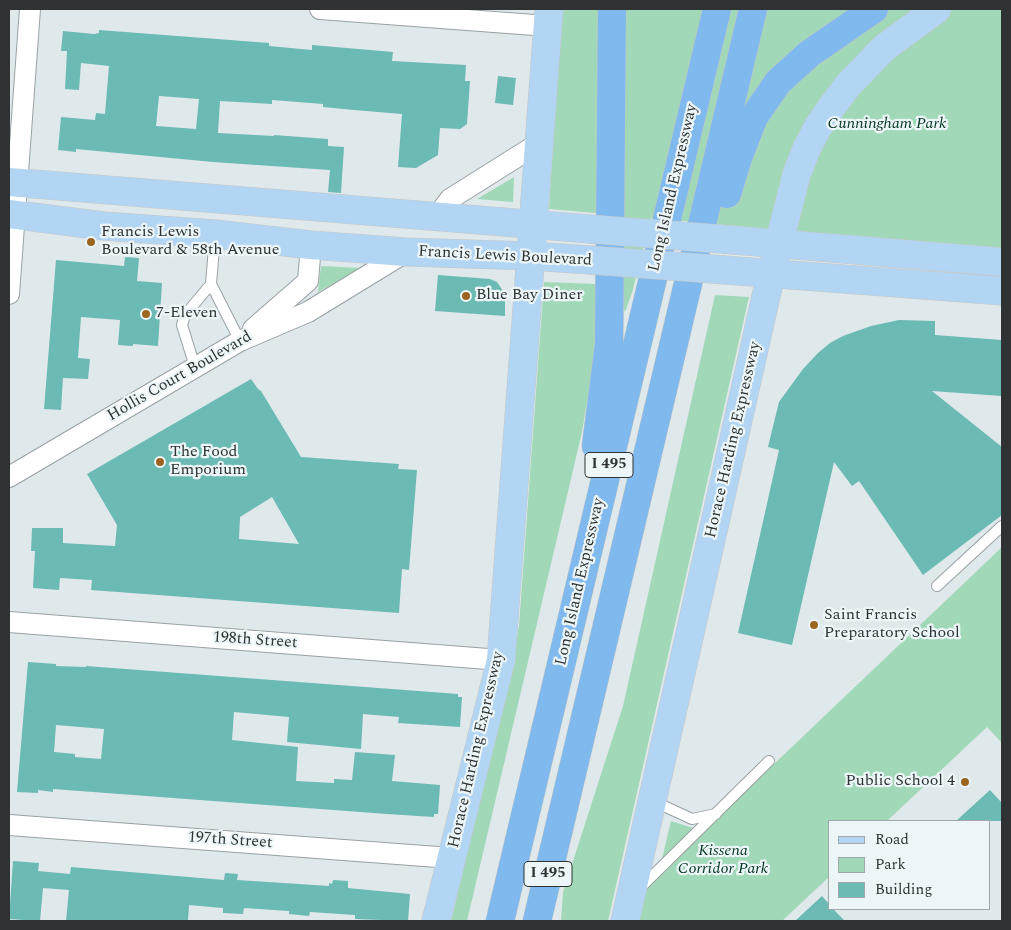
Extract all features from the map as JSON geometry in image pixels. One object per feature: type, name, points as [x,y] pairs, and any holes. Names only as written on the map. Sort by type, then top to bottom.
[{"type":"highway","points":[[553,699],[601,419],[609,344],[612,9]]},
{"type":"highway","name":"Long Island Expressway","points":[[500,921],[717,9]]},
{"type":"highway","name":"I 495","points":[[537,921],[754,9]]},
{"type":"highway","points":[[651,441],[738,158],[754,117],[778,82],[792,69],[826,41],[874,9]]},
{"type":"main road","name":"Horace Harding Expressway","points":[[627,910],[778,242],[797,174],[807,148],[832,105],[865,65],[884,48],[936,9]]},
{"type":"main road","name":"Horace Harding Expressway","points":[[436,921],[500,660],[548,17]]},
{"type":"main road","name":"Francis Lewis Boulevard","points":[[12,183],[778,242],[1002,262]]},
{"type":"main road","name":"Francis Lewis Boulevard","points":[[12,214],[104,226],[215,234],[311,245],[406,252],[531,256],[1002,291]]},
{"type":"street","points":[[9,294],[12,183],[30,9]]},
{"type":"street","points":[[320,9],[548,17]]},
{"type":"street","points":[[437,216],[450,199],[539,143]]},
{"type":"street","points":[[240,341],[308,281],[311,245]]},
{"type":"street","name":"Hollis Court Boulevard","points":[[9,477],[240,341],[308,312],[406,252]]},
{"type":"street","name":"198th Street","points":[[9,622],[500,660]]},
{"type":"street","name":"197th Street","points":[[9,825],[451,858]]},
{"type":"lane","points":[[215,234],[211,284],[240,341]]},
{"type":"lane","points":[[195,367],[182,325],[185,315],[211,284]]},
{"type":"lane","points":[[937,586],[1002,526]]},
{"type":"lane","points":[[627,910],[769,761]]},
{"type":"lane","points":[[653,801],[692,819],[717,814]]},
{"type":"green space","name":"Cunningham Park","points":[[561,9],[1002,9],[1002,251],[651,218],[632,293],[625,312],[618,294],[619,215],[549,209]]},
{"type":"green space","points":[[514,177],[513,202],[477,199]]},
{"type":"green space","points":[[321,266],[361,268],[318,292]]},
{"type":"green space","points":[[544,282],[596,284],[598,336],[582,432],[467,921],[451,921],[513,660],[519,625]]},
{"type":"green space","points":[[715,295],[749,297],[608,921],[561,921],[563,892],[623,706]]},
{"type":"green space","name":"Kissena Corridor Park","points":[[1002,547],[1002,743],[987,727],[888,820],[828,820],[828,878],[782,921],[609,921]]},
{"type":"green space","points":[[671,821],[693,828],[692,832],[661,863]]},
{"type":"building","points":[[99,30],[269,43],[269,46],[312,50],[312,45],[393,52],[392,61],[466,65],[465,81],[470,81],[467,124],[460,129],[440,128],[438,155],[416,168],[398,167],[402,114],[272,100],[272,104],[220,101],[218,133],[328,139],[328,146],[344,147],[341,193],[328,192],[330,170],[213,162],[76,149],[76,152],[58,150],[61,117],[95,120],[96,113],[105,114],[109,66],[81,63],[79,90],[65,89],[67,51],[61,51],[63,31],[99,33]],"holes":[[[159,96],[199,99],[196,129],[156,126]]]},
{"type":"building","points":[[498,76],[516,78],[513,105],[495,103]]},
{"type":"building","points":[[125,257],[139,258],[137,281],[162,283],[158,346],[118,345],[120,320],[81,317],[78,358],[90,359],[88,379],[63,378],[61,410],[44,409],[56,260],[124,266]]},
{"type":"building","points":[[438,275],[490,279],[497,282],[505,294],[505,316],[435,311]]},
{"type":"building","points":[[899,320],[935,321],[935,335],[1002,340],[1002,396],[932,391],[1002,447],[1002,515],[923,575],[859,481],[852,486],[834,462],[792,645],[738,633],[779,450],[768,447],[779,402],[803,369],[830,343],[871,326]]},
{"type":"building","points":[[251,379],[261,391],[301,457],[399,464],[398,469],[417,470],[409,570],[402,569],[399,613],[91,590],[92,580],[60,578],[59,590],[33,588],[35,551],[31,551],[32,528],[63,528],[63,543],[115,546],[117,525],[87,474]],"holes":[[[272,497],[299,544],[239,539],[240,517]]]},
{"type":"building","points":[[28,662],[56,664],[56,666],[86,666],[458,694],[458,697],[462,697],[460,727],[398,723],[399,717],[363,714],[361,749],[287,742],[289,717],[234,712],[232,740],[298,747],[296,781],[334,783],[334,779],[352,780],[355,752],[395,755],[392,781],[440,785],[438,814],[434,814],[434,817],[53,789],[53,792],[38,790],[38,793],[17,792]],"holes":[[[56,725],[104,729],[101,759],[75,757],[75,754],[54,752]]]},
{"type":"building","points":[[990,790],[1002,803],[1002,821],[957,820]]},
{"type":"building","points":[[13,861],[39,863],[38,871],[70,874],[71,867],[224,880],[225,873],[238,874],[237,880],[329,886],[329,883],[332,884],[333,880],[348,881],[348,888],[410,894],[408,921],[355,919],[355,915],[310,912],[309,916],[289,914],[289,911],[244,908],[243,914],[223,913],[223,908],[189,905],[188,921],[66,921],[69,890],[43,888],[40,921],[9,919]]},
{"type":"building","points":[[822,896],[828,903],[828,910],[834,910],[845,921],[795,921]]},
{"type":"place","name":"Francis Lewis Boulevard & 58th Avenue","points":[[91,242]]},
{"type":"place","name":"Blue Bay Diner","points":[[466,296]]},
{"type":"place","name":"7-Eleven","points":[[146,314]]},
{"type":"place","name":"The Food Emporium","points":[[160,462]]},
{"type":"place","name":"Saint Francis Preparatory School","points":[[814,625]]},
{"type":"place","name":"Public School 4","points":[[965,782]]}]
